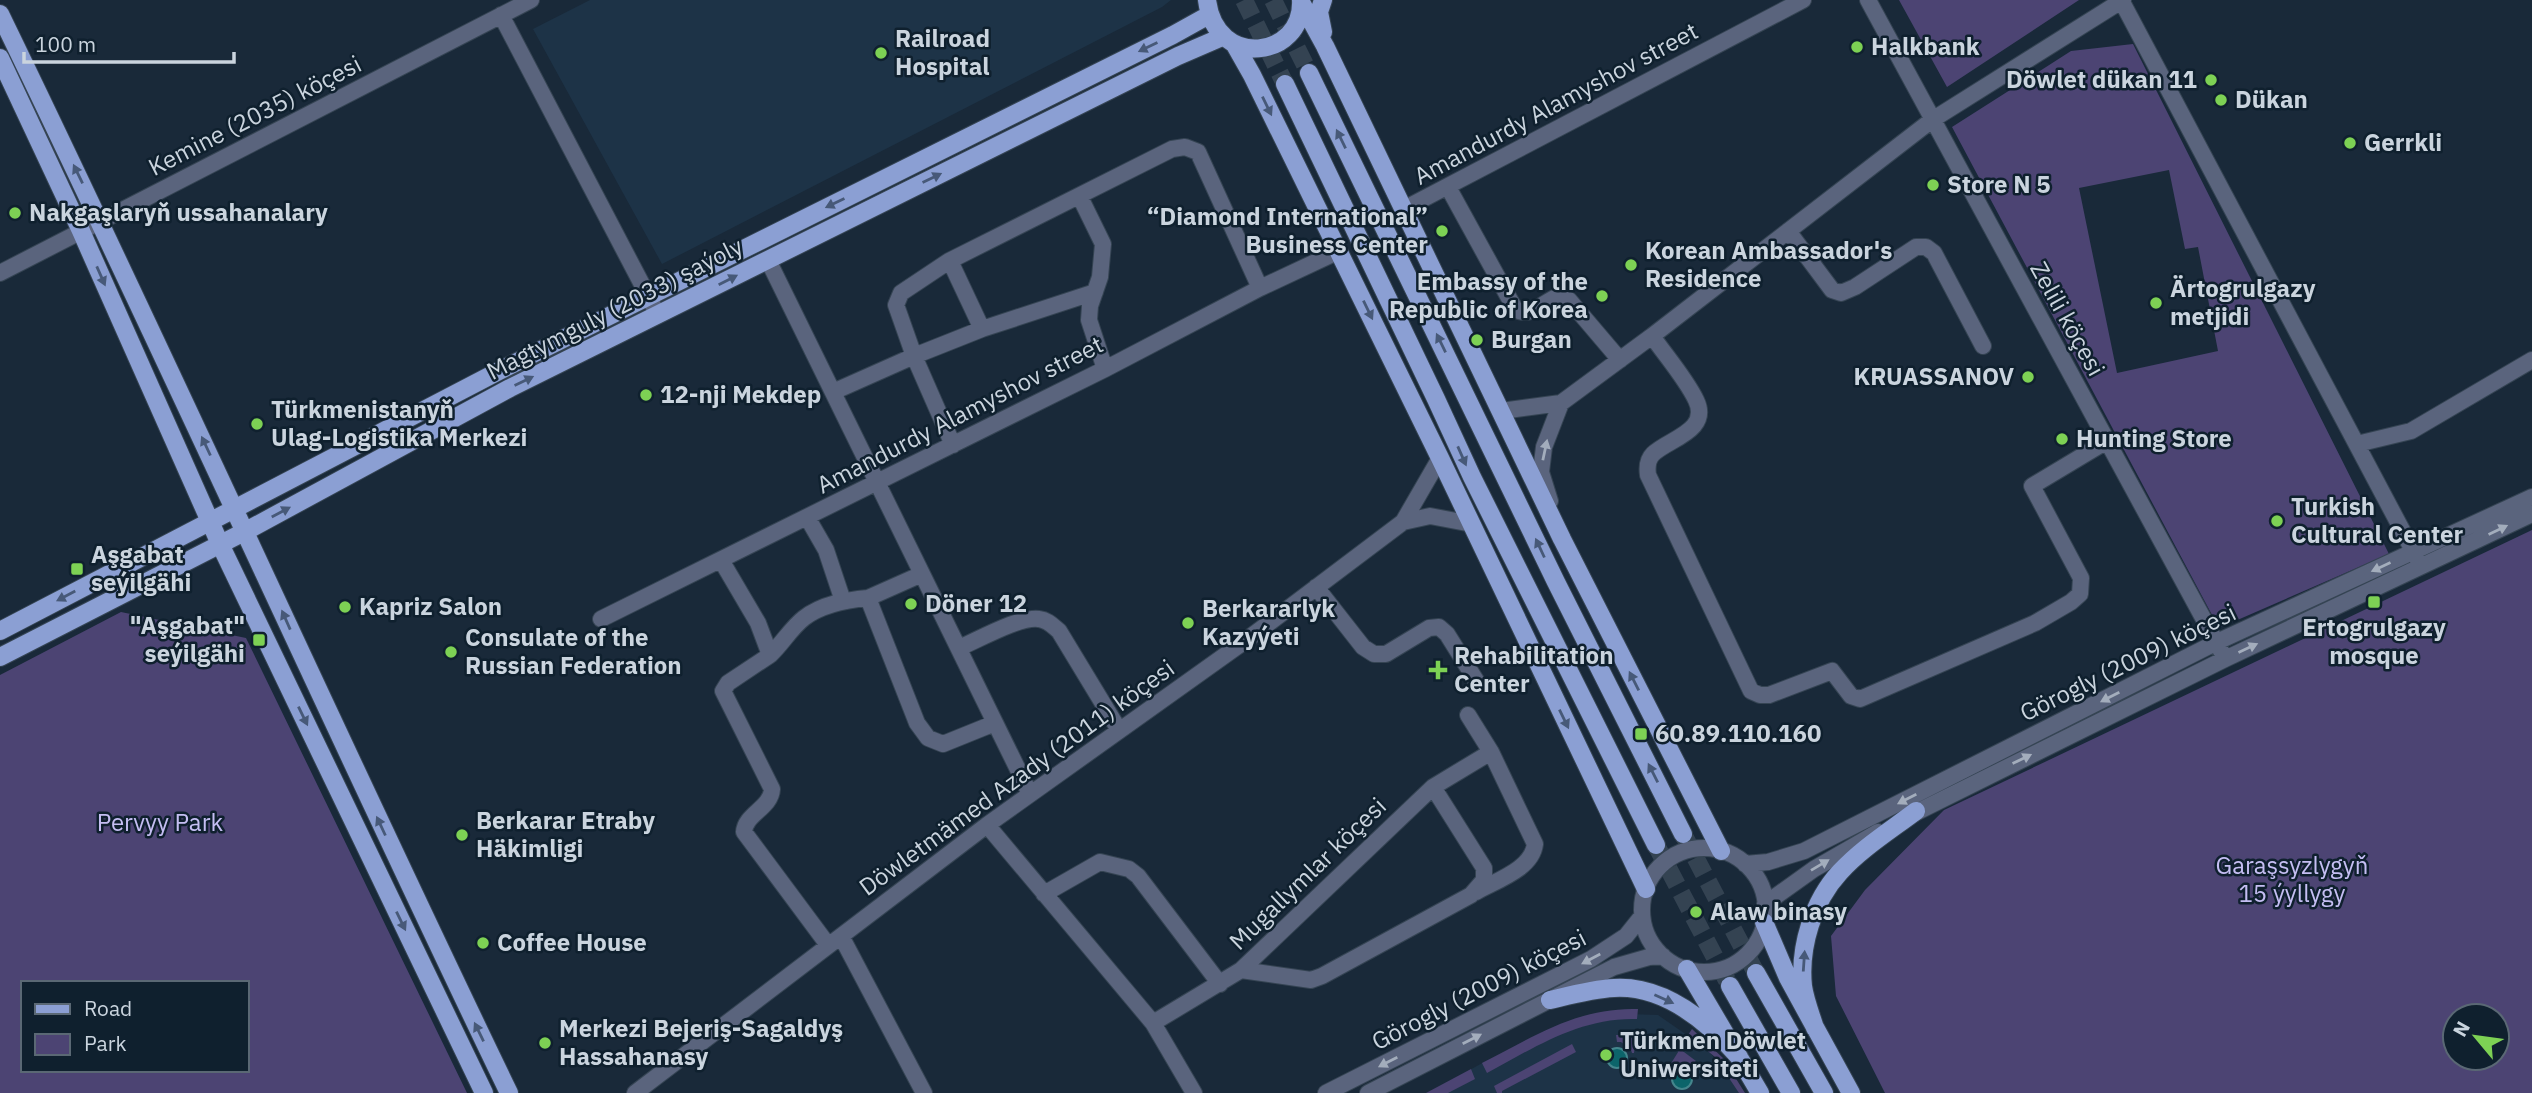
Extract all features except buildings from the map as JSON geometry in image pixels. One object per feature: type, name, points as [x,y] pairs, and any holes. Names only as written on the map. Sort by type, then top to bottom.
[{"type":"main road","points":[[1173,35],[1185,21],[1196,0]]},
{"type":"main road","points":[[1323,0],[1319,12],[1325,46]]},
{"type":"main road","points":[[1301,2],[1325,46],[1562,539],[1721,851]]},
{"type":"main road","points":[[1229,41],[1250,49],[1265,48],[1279,42],[1290,32],[1298,19],[1301,2]]},
{"type":"main road","points":[[1208,8],[1252,75],[1472,524],[1646,889]]},
{"type":"main road","name":"Magtymguly (2033) şaýoly","points":[[0,631],[648,296],[1173,35],[1208,8]]},
{"type":"main road","points":[[0,14],[101,221],[330,718],[509,1093]]},
{"type":"main road","name":"Magtymguly (2033) şaýoly","points":[[0,657],[246,531],[510,388],[1178,56],[1229,41]]},
{"type":"main road","points":[[1178,56],[1216,50],[1252,75]]},
{"type":"main road","points":[[0,58],[81,231],[220,544],[484,1093]]},
{"type":"main road","points":[[1309,73],[1556,582],[1683,834]]},
{"type":"main road","points":[[1285,84],[1472,477],[1656,845]]},
{"type":"main road","points":[[1461,384],[1502,411]]},
{"type":"main road","points":[[1436,399],[1440,458]]},
{"type":"main road","points":[[1472,524],[1525,584]]},
{"type":"main road","points":[[1556,582],[1562,539]]},
{"type":"main road","points":[[1815,1028],[1803,988],[1803,961],[1807,932],[1820,901],[1840,873],[1862,852],[1916,811]]},
{"type":"main road","points":[[1764,922],[1783,967],[1851,1093]]},
{"type":"main road","points":[[1687,969],[1760,1093]]},
{"type":"main road","points":[[1756,973],[1824,1093]]},
{"type":"main road","points":[[1730,986],[1791,1093]]},
{"type":"main road","points":[[1550,1000],[1615,988],[1650,993],[1673,1002],[1697,1017],[1722,1037],[1739,1057]]},
{"type":"street","name":"Kemine (2035) köçesi","points":[[0,273],[531,0]]},
{"type":"street","name":"Amandurdy Alamyshov street","points":[[1404,209],[1803,0]]},
{"type":"street","name":"Zelili köçesi","points":[[1868,0],[2225,659]]},
{"type":"street","points":[[1502,411],[1561,403],[1932,120],[2122,0],[2421,567]]},
{"type":"street","points":[[501,15],[658,315]]},
{"type":"street","points":[[953,445],[914,356],[896,305],[901,293],[950,261],[1172,149],[1185,147],[1198,152],[1260,288]]},
{"type":"street","points":[[1448,187],[1515,309],[1522,314],[1529,313],[1559,296],[1569,300],[1620,360]]},
{"type":"street","points":[[1080,197],[1103,244],[1100,277],[1090,306],[1090,320],[1105,369]]},
{"type":"street","points":[[1788,231],[1832,290],[1841,293],[1916,247],[1926,247],[1934,253],[1983,346]]},
{"type":"street","name":"Amandurdy Alamyshov street","points":[[601,619],[1105,369],[1260,288],[1339,251]]},
{"type":"street","points":[[768,260],[1030,794]]},
{"type":"street","points":[[950,261],[982,329]]},
{"type":"street","points":[[833,393],[982,329],[1095,292]]},
{"type":"street","points":[[1652,336],[1698,402],[1698,419],[1689,432],[1651,455],[1647,464],[1648,475],[1751,691],[1760,695],[1769,695],[1832,671],[1851,696],[1860,699],[2035,623],[2071,602],[2080,594],[2081,578],[2032,486],[2108,441]]},
{"type":"street","points":[[2357,444],[2411,431],[2532,360]]},
{"type":"street","points":[[1561,403],[1544,447],[1541,472],[1562,539]]},
{"type":"street","name":"Döwletmämed Azady (2011) köçesi","points":[[635,1093],[986,825],[1404,522],[1440,458]]},
{"type":"street","name":"Görogly (2009) köçesi","points":[[1745,864],[1768,862],[1804,851],[2217,642],[2532,497]]},
{"type":"street","name":"Görogly (2009) köçesi","points":[[1765,904],[1814,869],[1916,811],[2225,659],[2532,514]]},
{"type":"street","points":[[1404,522],[1430,516],[1472,524]]},
{"type":"street","points":[[807,517],[826,550],[843,601]]},
{"type":"street","points":[[721,560],[758,623],[770,655]]},
{"type":"street","points":[[922,575],[882,594],[843,601],[805,617],[770,655],[728,683],[723,691],[772,789],[769,800],[746,823],[744,832],[834,940],[924,1093]]},
{"type":"street","points":[[1316,587],[1363,647],[1374,654],[1386,654],[1429,628],[1439,627],[1447,634],[1477,682]]},
{"type":"street","points":[[868,598],[917,723],[928,738],[943,744],[995,723]]},
{"type":"street","points":[[959,648],[1024,621],[1040,619],[1050,623],[1059,631],[1119,730]]},
{"type":"street","points":[[1241,970],[1311,980],[1528,863],[1534,854],[1535,844],[1491,752],[1468,715]]},
{"type":"street","name":"Mugallymlar köçesi","points":[[1153,1023],[1241,970],[1433,787],[1491,752]]},
{"type":"street","points":[[1433,787],[1484,867],[1484,880],[1472,895]]},
{"type":"street","points":[[986,825],[1153,1023],[1194,1093]]},
{"type":"street","points":[[1693,849],[1721,851],[1745,864],[1756,878],[1765,904],[1764,922],[1752,947],[1731,965],[1714,971],[1687,969],[1663,956],[1651,942],[1642,916],[1646,889],[1655,873],[1676,855],[1693,849]]},
{"type":"street","points":[[1044,894],[1100,862],[1129,869],[1139,876],[1220,984]]},
{"type":"street","name":"Görogly (2009) köçesi","points":[[1326,1093],[1609,949],[1635,928],[1642,916]]},
{"type":"street","name":"Görogly (2009) köçesi","points":[[1368,1093],[1614,967],[1648,957],[1663,956]]},
{"type":"shaded area","points":[[590,0],[1171,0],[662,264],[533,29]]},
{"type":"shaded area","name":"Türkmen Döwlet Uniwersiteti","points":[[1597,1013],[1658,1015],[1707,1049],[1743,1093],[1428,1093],[1486,1061]]},
{"type":"shaded area","points":[[1617,1048],[1624,1051],[1627,1058],[1624,1065],[1617,1068],[1610,1065],[1607,1058],[1610,1051]]},
{"type":"shaded area","points":[[1682,1069],[1689,1072],[1692,1079],[1689,1086],[1682,1089],[1675,1086],[1672,1079],[1675,1072]]},
{"type":"green space","points":[[1899,0],[2079,0],[1947,87]]},
{"type":"green space","points":[[2133,44],[2389,554],[2219,628],[1952,127],[2071,51]],"holes":[[[2169,170],[2185,249],[2198,247],[2218,351],[2117,373],[2079,188]]]},
{"type":"green space","name":"Garaşsyzlygyň 15 ýyllygy","points":[[2532,530],[2532,1093],[1885,1093],[1836,996],[1831,936],[1865,890],[1944,810]]},
{"type":"green space","name":"Pervyy Park","points":[[121,612],[246,638],[467,1093],[0,1093],[0,675]]},
{"type":"green space","points":[[1638,1009],[1637,1019],[1616,1020],[1578,1028],[1487,1073],[1482,1063],[1576,1018],[1595,1013]]},
{"type":"green space","points":[[1692,1029],[1723,1058],[1745,1093],[1739,1093],[1715,1057],[1688,1035]]},
{"type":"green space","points":[[1616,1035],[1636,1035],[1634,1053],[1621,1042],[1617,1042]]},
{"type":"green space","points":[[1572,1044],[1576,1052],[1502,1093],[1497,1093],[1494,1086]]},
{"type":"green space","points":[[1680,1049],[1696,1061],[1690,1066],[1688,1063],[1675,1064],[1672,1067],[1670,1065]]},
{"type":"green space","points":[[1471,1069],[1475,1079],[1448,1093],[1426,1093]]},
{"type":"tunnel","points":[[1244,0],[1285,84]]},
{"type":"tunnel","points":[[1273,0],[1309,73]]},
{"type":"tunnel","points":[[1683,834],[1756,973]]},
{"type":"tunnel","points":[[1656,845],[1730,986]]},
{"type":"place","name":"Halkbank","points":[[1857,47]]},
{"type":"place","name":"Railroad Hospital","points":[[881,53]]},
{"type":"place","name":"Döwlet dükan 11","points":[[2211,80]]},
{"type":"place","name":"Dükan","points":[[2221,100]]},
{"type":"place","name":"Gerrkli","points":[[2350,143]]},
{"type":"place","name":"Store N 5","points":[[1933,185]]},
{"type":"place","name":"Nakgaşlaryň ussahanalary","points":[[15,213]]},
{"type":"place","name":"“Diamond International” Business Center","points":[[1442,231]]},
{"type":"place","name":"Korean Ambassador's Residence","points":[[1631,265]]},
{"type":"place","name":"Embassy of the Republic of Korea","points":[[1602,296]]},
{"type":"place","name":"Ärtogrulgazy metjidi","points":[[2156,303]]},
{"type":"place","name":"Burgan","points":[[1477,340]]},
{"type":"place","name":"KRUASSANOV","points":[[2028,377]]},
{"type":"place","name":"12-nji Mekdep","points":[[646,395]]},
{"type":"place","name":"Türkmenistanyň Ulag-Logistika Merkezi","points":[[257,424]]},
{"type":"place","name":"Hunting Store","points":[[2062,439]]},
{"type":"place","name":"Turkish Cultural Center","points":[[2277,521]]},
{"type":"place","name":"Aşgabat seýilgähi","points":[[77,569]]},
{"type":"place","name":"Ertogrulgazy mosque","points":[[2374,602]]},
{"type":"place","name":"Döner 12","points":[[911,604]]},
{"type":"place","name":"Kapriz Salon","points":[[345,607]]},
{"type":"place","name":"Berkararlyk Kazyýeti","points":[[1188,623]]},
{"type":"place","name":"\"Aşgabat\" seýilgähi","points":[[259,640]]},
{"type":"place","name":"Consulate of the Russian Federation","points":[[451,652]]},
{"type":"place","name":"Rehabilitation Center","points":[[1438,670]]},
{"type":"place","name":"60.89.110.160","points":[[1641,734]]},
{"type":"place","name":"Berkarar Etraby Häkimligi","points":[[462,835]]},
{"type":"place","name":"Alaw binasy","points":[[1696,912]]},
{"type":"place","name":"Coffee House","points":[[483,943]]},
{"type":"place","name":"Merkezi Bejeriş-Sagaldyş Hassahanasy","points":[[545,1043]]},
{"type":"place","name":"Türkmen Döwlet Uniwersiteti","points":[[1606,1055]]}]
